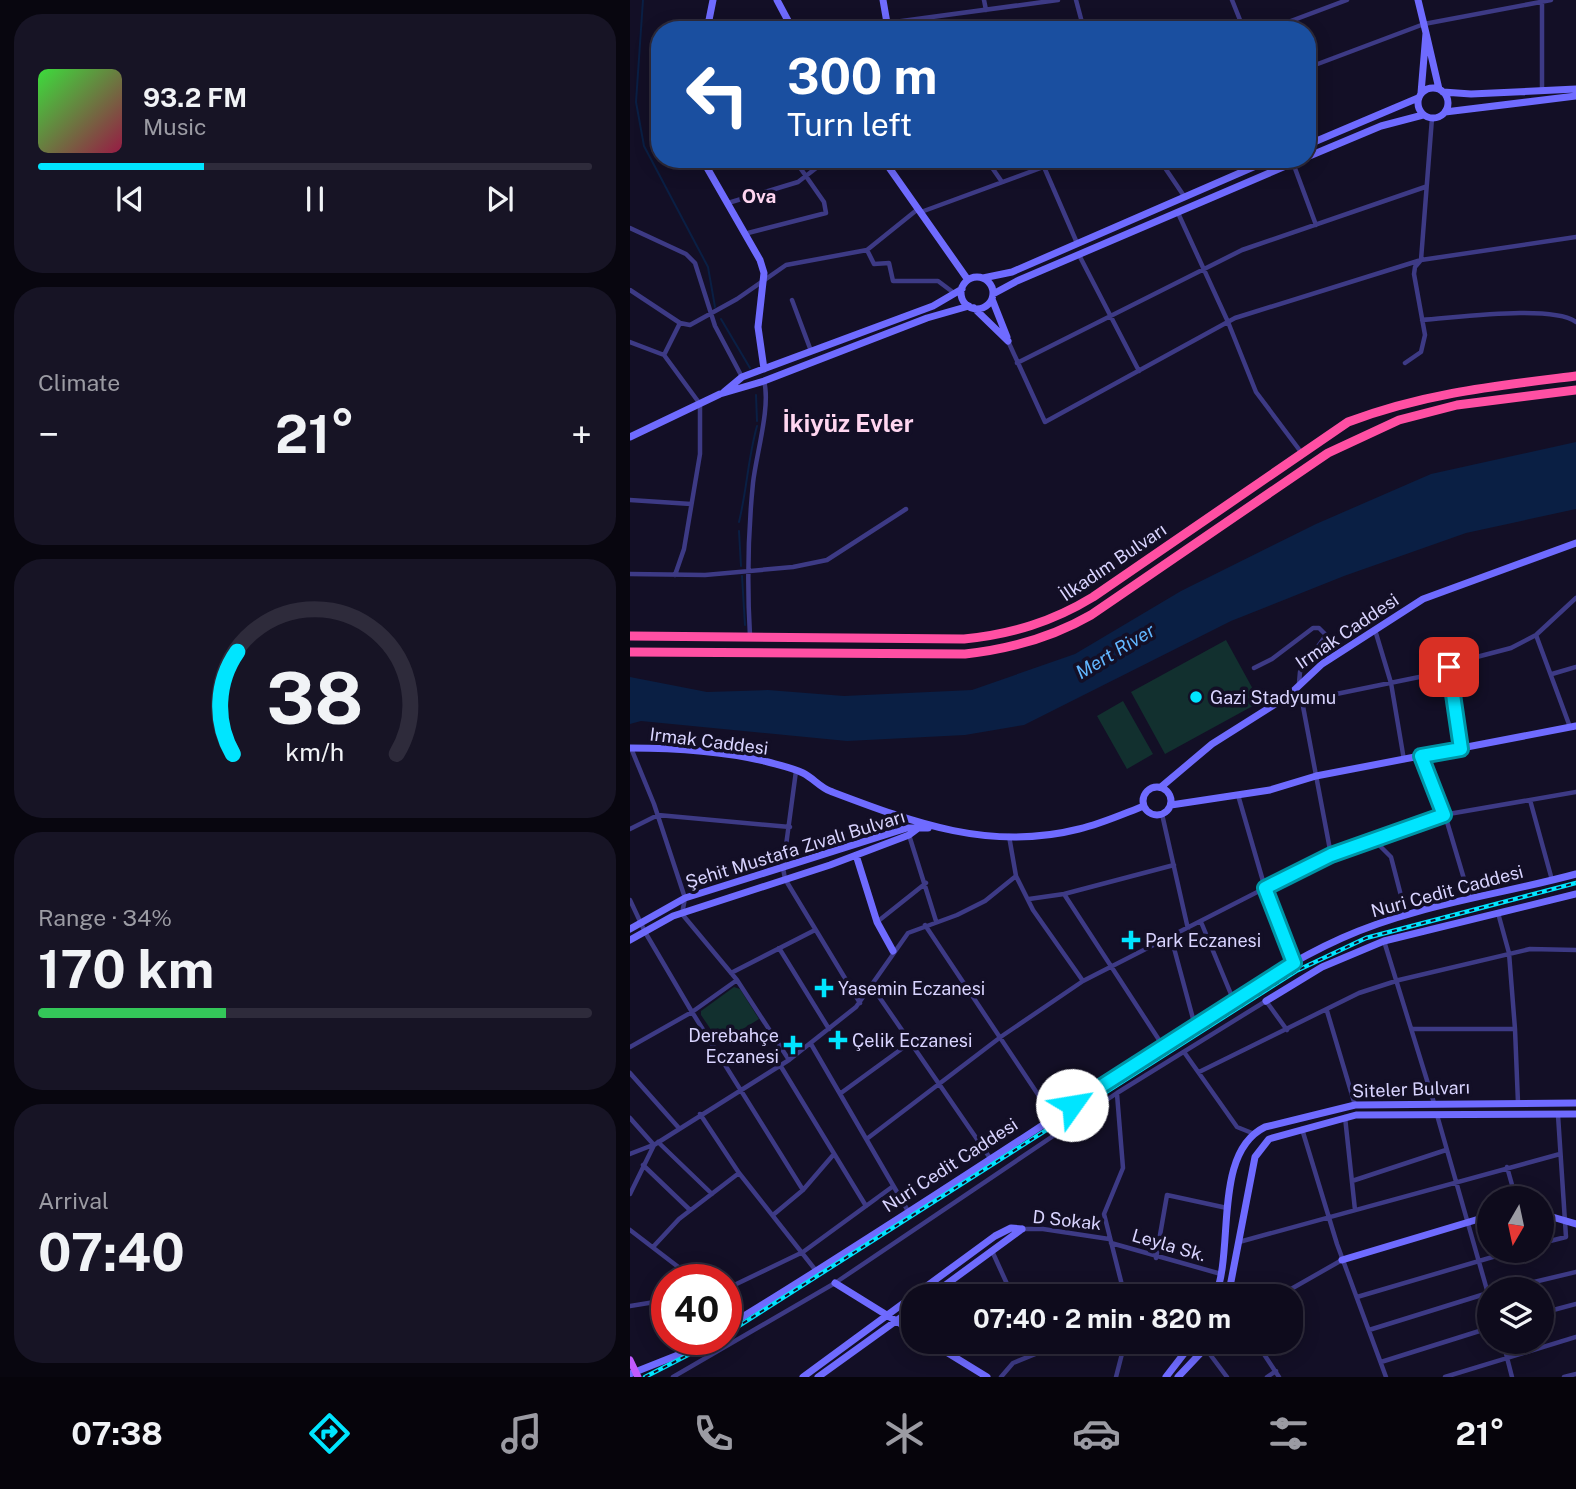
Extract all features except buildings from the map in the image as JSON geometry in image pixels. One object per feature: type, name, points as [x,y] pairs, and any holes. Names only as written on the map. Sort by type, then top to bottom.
[{"type":"highway","name":"İlkadım Bulvarı","points":[[630,635],[964,639],[994,636],[1038,625],[1063,615],[1093,597],[1348,422],[1391,406],[1441,393],[1576,376]]},
{"type":"highway","name":"İlkadım Bulvarı","points":[[630,652],[965,654],[1015,647],[1063,631],[1091,615],[1328,453],[1399,420],[1457,405],[1576,390]]},
{"type":"main road","points":[[630,1360],[638,1377]]},
{"type":"street","points":[[709,21],[713,0]]},
{"type":"street","points":[[777,0],[788,21]]},
{"type":"street","points":[[883,0],[888,21]]},
{"type":"street","points":[[984,0],[986,10]]},
{"type":"street","points":[[919,21],[1058,0]]},
{"type":"street","points":[[1076,0],[1082,21]]},
{"type":"street","points":[[1232,0],[1240,21]]},
{"type":"street","points":[[1291,21],[1347,0]]},
{"type":"street","points":[[1419,0],[1441,90],[1448,100],[1445,113]]},
{"type":"street","points":[[1316,65],[1424,24],[1551,0]]},
{"type":"street","points":[[1542,1],[1542,90]]},
{"type":"street","points":[[1423,115],[1418,107],[1426,33]]},
{"type":"street","points":[[1316,141],[1420,95],[1429,88],[1471,94],[1576,89]]},
{"type":"street","points":[[1316,153],[1381,126],[1423,115],[1432,118],[1445,113],[1576,96]]},
{"type":"street","points":[[1405,363],[1421,352],[1425,335],[1414,274],[1415,267],[1421,260],[1432,118]]},
{"type":"street","points":[[707,168],[760,260],[763,280],[758,327],[765,369]]},
{"type":"street","points":[[744,234],[817,218],[826,213],[824,202],[801,168]]},
{"type":"street","points":[[728,204],[799,182],[816,168]]},
{"type":"street","points":[[889,168],[968,280]]},
{"type":"street","points":[[992,168],[1002,182]]},
{"type":"street","points":[[630,289],[680,323],[690,325],[737,299],[786,265],[867,250],[919,211],[1041,168]]},
{"type":"street","points":[[1044,168],[1077,243]]},
{"type":"street","points":[[1165,168],[1184,196]]},
{"type":"street","points":[[720,394],[742,377],[933,306],[962,289],[968,280],[1012,272],[1251,168]]},
{"type":"street","points":[[630,437],[720,394],[764,381],[927,318],[972,307],[985,307],[992,297],[1079,255],[1281,168]]},
{"type":"street","points":[[1295,168],[1316,225]]},
{"type":"street","points":[[1017,363],[1242,250],[1425,187]]},
{"type":"street","points":[[1178,212],[1228,322],[1256,392],[1301,452]]},
{"type":"street","points":[[630,228],[686,254],[695,263],[710,313],[725,349],[742,377]]},
{"type":"street","points":[[983,278],[991,284],[992,297],[1008,341],[1045,422],[1228,322],[1421,260],[1576,237]]},
{"type":"street","points":[[867,250],[874,264],[888,263],[893,281],[938,281],[954,294]]},
{"type":"street","points":[[1079,255],[1139,371]]},
{"type":"street","points":[[962,289],[963,299],[1008,341]]},
{"type":"street","points":[[792,300],[811,352]]},
{"type":"street","points":[[1422,320],[1548,312],[1569,317],[1576,322]]},
{"type":"street","points":[[664,355],[680,323]]},
{"type":"street","points":[[630,342],[664,355],[700,404],[700,454],[676,575]]},
{"type":"street","points":[[750,637],[749,570],[753,486],[758,439],[767,406],[764,381]]},
{"type":"street","points":[[630,500],[691,504]]},
{"type":"street","points":[[630,574],[676,575],[793,567],[827,560],[906,509]]},
{"type":"street","name":"Irmak Caddesi","points":[[1161,787],[1212,744],[1288,695],[1299,682],[1423,599],[1576,543]]},
{"type":"street","points":[[1288,695],[1302,701],[1391,683],[1511,648],[1536,635],[1576,597]]},
{"type":"street","points":[[1254,668],[1272,659],[1313,628],[1319,628],[1326,635],[1300,672],[1299,682]]},
{"type":"street","points":[[1375,629],[1391,683],[1404,760]]},
{"type":"street","points":[[1162,814],[1171,804],[1270,790],[1316,776],[1573,727],[1536,635]]},
{"type":"street","points":[[1449,667],[1461,749]]},
{"type":"street","points":[[1552,674],[1576,667]]},
{"type":"street","points":[[1302,701],[1331,855]]},
{"type":"street","points":[[630,748],[658,815],[685,898],[682,914],[737,980],[789,1059]]},
{"type":"street","name":"Irmak Caddesi","points":[[630,748],[714,753],[766,761],[796,771],[824,788],[932,827],[1009,836],[1028,837],[1078,830],[1144,806]]},
{"type":"street","points":[[1421,756],[1444,815],[1471,900]]},
{"type":"street","points":[[796,771],[783,868],[785,879],[860,1003]]},
{"type":"street","points":[[1162,814],[1149,813],[1144,806],[1143,797],[1148,789],[1161,787],[1171,796],[1171,804]]},
{"type":"street","points":[[868,1139],[1002,1037],[1083,981],[1112,969],[1331,855],[1444,815],[1576,792]]},
{"type":"street","points":[[1238,795],[1265,888],[1294,963]]},
{"type":"street","points":[[1530,800],[1552,880]]},
{"type":"street","points":[[1162,814],[1188,929]]},
{"type":"street","points":[[630,829],[658,815],[790,827]]},
{"type":"street","name":"Şehit Mustafa Zıvalı Bulvarı","points":[[630,929],[685,898],[932,827]]},
{"type":"street","points":[[908,832],[936,921]]},
{"type":"street","name":"Şehit Mustafa Zıvalı Bulvarı","points":[[630,940],[673,916],[732,894],[856,855],[908,832]]},
{"type":"street","points":[[1009,836],[1016,876],[1083,981]]},
{"type":"street","points":[[1373,839],[1391,858],[1406,916]]},
{"type":"street","points":[[856,855],[877,922],[893,951]]},
{"type":"street","points":[[1029,899],[1064,894],[1174,864]]},
{"type":"street","name":"Nuri Cedit Caddesi","points":[[742,1317],[818,1272],[1234,1000],[1341,938],[1406,916],[1576,874]]},
{"type":"street","points":[[630,1154],[656,1144],[678,1127],[743,1090],[811,1044],[860,1003],[873,988],[893,951],[908,933],[957,915],[985,901],[1016,876]]},
{"type":"street","points":[[877,922],[926,883]]},
{"type":"street","points":[[1064,894],[1164,1047]]},
{"type":"street","name":"Nuri Cedit Caddesi","points":[[1266,1001],[1322,967],[1384,941],[1576,894]]},
{"type":"street","points":[[630,900],[640,923],[692,1012],[803,1190]]},
{"type":"street","points":[[1498,912],[1509,953],[1518,1102]]},
{"type":"street","points":[[1201,922],[1234,1000]]},
{"type":"street","points":[[925,925],[1053,1117]]},
{"type":"street","points":[[730,973],[815,930]]},
{"type":"street","points":[[1171,937],[1195,1027]]},
{"type":"street","points":[[1384,941],[1434,1102]]},
{"type":"street","points":[[779,948],[829,1029]]},
{"type":"street","points":[[1199,1072],[1359,993],[1395,981],[1530,949],[1576,950]]},
{"type":"street","points":[[630,1047],[692,1012],[737,980]]},
{"type":"street","points":[[873,988],[990,1158]]},
{"type":"street","points":[[673,1377],[835,1283],[1117,1093],[1266,1001],[1287,1030]]},
{"type":"street","points":[[1326,1011],[1355,1105]]},
{"type":"street","points":[[1413,1029],[1515,1030]]},
{"type":"street","points":[[841,1093],[911,1042]]},
{"type":"street","points":[[811,1044],[908,1211]]},
{"type":"street","points":[[1184,1052],[1237,1127],[1252,1133],[1242,1147],[1233,1175],[1218,1284]]},
{"type":"street","points":[[780,1065],[866,1206]]},
{"type":"street","points":[[630,1073],[678,1127]]},
{"type":"street","points":[[1117,1093],[1123,1168],[1104,1214],[1121,1284]]},
{"type":"street","name":"Siteler Bulvarı","points":[[1252,1133],[1265,1127],[1355,1105],[1434,1102],[1576,1103]]},
{"type":"street","points":[[700,1114],[739,1173],[818,1272]]},
{"type":"street","points":[[1554,1240],[1566,1237],[1558,1114]]},
{"type":"street","name":"Siteler Bulvarı","points":[[1231,1284],[1255,1157],[1269,1139],[1345,1117],[1576,1114]]},
{"type":"street","points":[[1437,1115],[1477,1254]]},
{"type":"street","points":[[1345,1117],[1355,1210]]},
{"type":"street","points":[[630,1118],[712,1194]]},
{"type":"street","points":[[1302,1128],[1342,1260],[1386,1377]]},
{"type":"street","points":[[630,1194],[656,1144]]},
{"type":"street","points":[[1352,1181],[1446,1150]]},
{"type":"street","points":[[773,1216],[803,1190],[834,1154]]},
{"type":"street","points":[[1239,1242],[1560,1154]]},
{"type":"street","points":[[643,1165],[690,1210]]},
{"type":"street","points":[[1507,1167],[1512,1186]]},
{"type":"street","points":[[653,1247],[690,1210],[739,1173]]},
{"type":"street","points":[[742,1281],[803,1252],[892,1187]]},
{"type":"street","points":[[1156,1258],[1167,1195],[1228,1209]]},
{"type":"street","points":[[1554,1218],[1576,1224]]},
{"type":"street","points":[[1300,1284],[1342,1260],[1477,1219]]},
{"type":"street","points":[[803,1377],[995,1236],[1011,1228],[1022,1229]]},
{"type":"street","points":[[947,1284],[1022,1229]]},
{"type":"street","name":"D Sokak","points":[[1022,1229],[1043,1229],[1109,1241]]},
{"type":"street","points":[[630,1230],[675,1264]]},
{"type":"street","name":"Leyla Sk.","points":[[1109,1241],[1156,1258],[1221,1274]]},
{"type":"street","points":[[992,1251],[1007,1284]]},
{"type":"street","points":[[1357,1297],[1477,1262]]},
{"type":"street","points":[[1554,1277],[1576,1272]]},
{"type":"street","points":[[835,1283],[901,1324]]},
{"type":"street","points":[[1369,1330],[1477,1298]]},
{"type":"street","points":[[630,1306],[651,1303]]},
{"type":"street","points":[[1554,1310],[1576,1304]]},
{"type":"street","points":[[818,1377],[901,1317]]},
{"type":"street","points":[[1381,1362],[1477,1332]]},
{"type":"street","points":[[1445,1377],[1576,1337]]},
{"type":"street","points":[[950,1354],[987,1377]]},
{"type":"street","points":[[1001,1377],[1013,1363],[1036,1354]]},
{"type":"street","points":[[1116,1377],[1122,1354]]},
{"type":"street","points":[[1166,1377],[1184,1354]]},
{"type":"street","points":[[1178,1377],[1200,1354]]},
{"type":"street","points":[[1215,1354],[1227,1377]]},
{"type":"street","points":[[1264,1354],[1279,1377]]},
{"type":"street","points":[[1505,1354],[1512,1377]]},
{"type":"street","points":[[630,1374],[677,1355]]},
{"type":"street","points":[[1266,1377],[1276,1371]]},
{"type":"street","points":[[1564,1377],[1576,1374]]},
{"type":"green space","name":"Gazi Stadyumu","points":[[1226,640],[1260,702],[1165,754],[1131,692]]},
{"type":"green space","points":[[1123,701],[1153,754],[1127,769],[1097,716]]},
{"type":"green space","points":[[734,987],[740,989],[759,1019],[720,1043],[701,1011]]},
{"type":"water","name":"Mert River","points":[[1576,442],[1576,509],[1466,533],[1344,576],[1231,621],[1024,725],[965,735],[847,741],[641,721],[630,724],[630,677],[707,692],[768,690],[844,696],[972,690],[1075,654],[1181,591],[1316,524],[1431,474]]},
{"type":"waterway","points":[[643,0],[636,102],[644,146],[651,159]]},
{"type":"waterway","points":[[656,168],[708,267],[715,307]]},
{"type":"waterway","points":[[721,319],[750,368]]},
{"type":"waterway","points":[[756,395],[757,421]]},
{"type":"waterway","points":[[739,522],[757,426]]},
{"type":"waterway","points":[[739,531],[741,566]]},
{"type":"waterway","points":[[742,576],[745,625]]},
{"type":"railway","points":[[742,1324],[1296,971],[1366,938],[1576,883]]},
{"type":"railway","points":[[645,1377],[688,1355]]},
{"type":"place","name":"Gazi Stadyumu","points":[[1196,697]]},
{"type":"place","name":"Park Eczanesi","points":[[1131,940]]},
{"type":"place","name":"Yasemin Eczanesi","points":[[824,988]]},
{"type":"place","name":"Çelik Eczanesi","points":[[838,1040]]},
{"type":"place","name":"Derebahçe Eczanesi","points":[[793,1045]]},
{"type":"district","name":"Ova","points":[[759,196]]},
{"type":"district","name":"İkiyüz Evler","points":[[848,423]]},
{"type":"route","points":[[1072,1105],[1294,963],[1265,888],[1331,855],[1444,815],[1421,756],[1461,749],[1449,667]]}]
